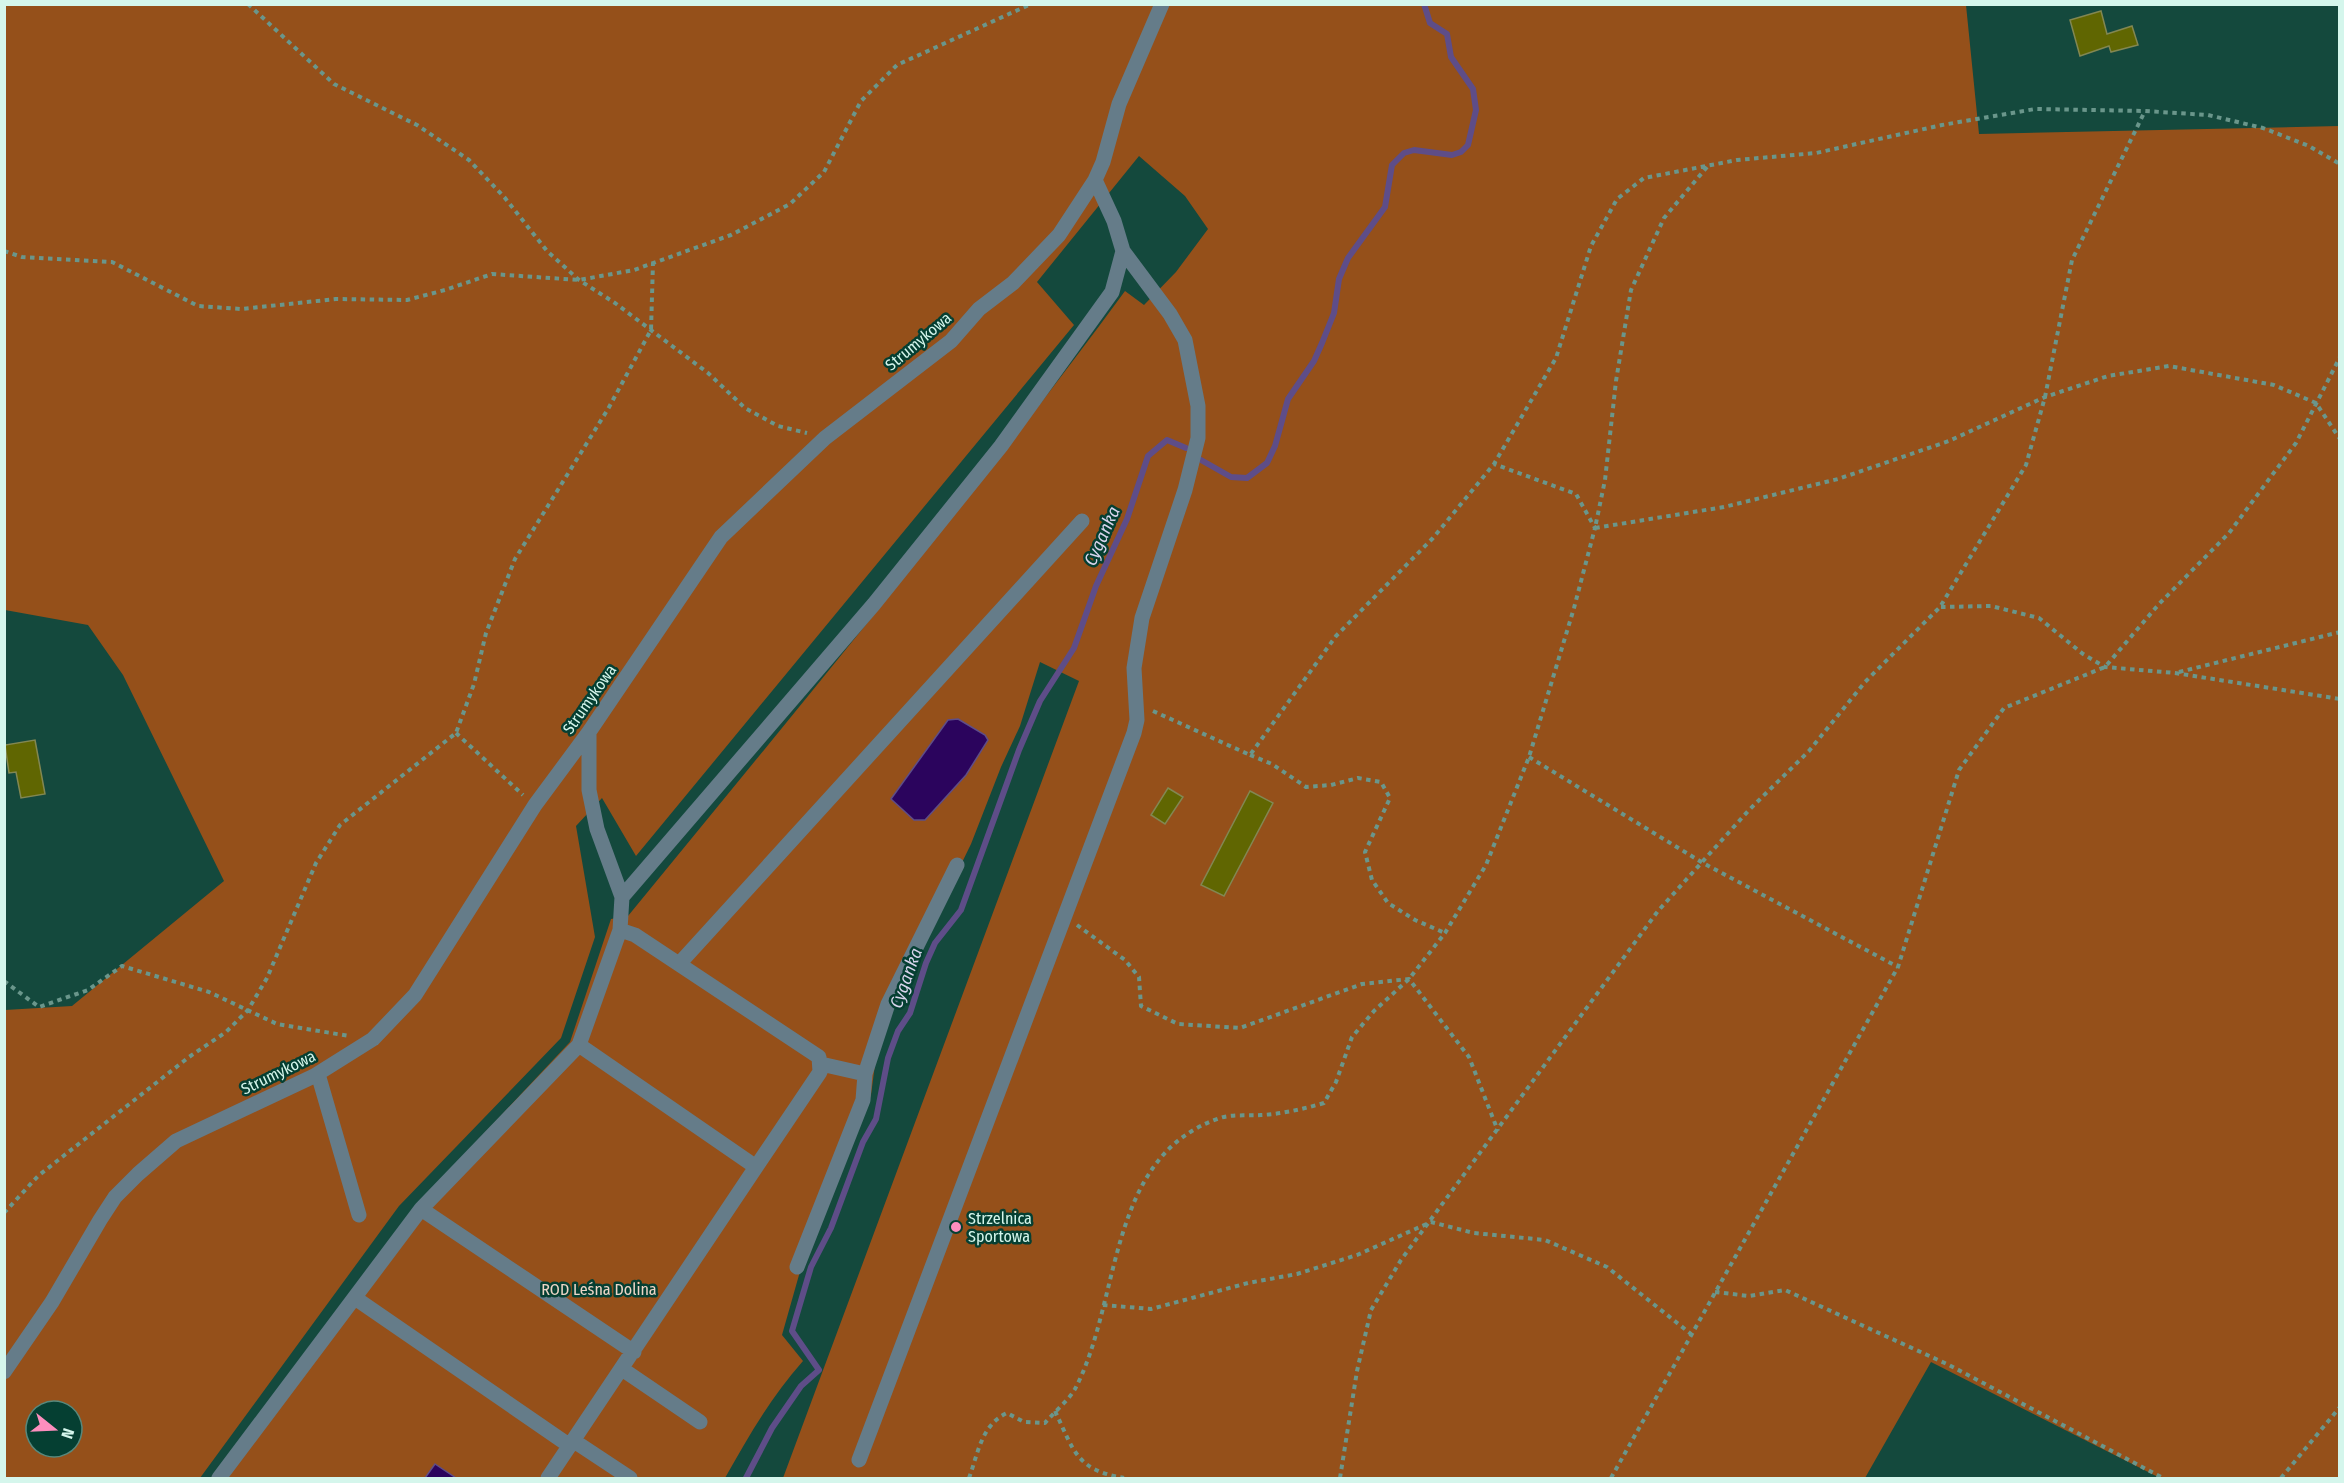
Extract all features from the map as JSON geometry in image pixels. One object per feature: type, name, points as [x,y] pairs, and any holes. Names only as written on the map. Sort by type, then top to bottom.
[{"type":"street","name":"Strumykowa","points":[[4,1372],[52,1302],[115,1197],[138,1174],[176,1141],[318,1074],[373,1040],[415,995],[535,805],[589,732],[721,537],[825,438],[951,341],[979,309],[1013,283],[1059,235],[1095,180],[1103,162],[1119,104],[1162,4]]},
{"type":"street","points":[[859,1460],[1134,733],[1137,704],[1134,668],[1142,618],[1185,490],[1198,438],[1198,406],[1185,340],[1170,314],[1123,251],[1114,221],[1095,180]]},
{"type":"street","points":[[622,897],[874,604],[1001,446],[1112,292],[1123,251]]},
{"type":"street","points":[[679,964],[1082,521]]},
{"type":"street","points":[[219,1479],[421,1209],[579,1046],[620,930],[622,897],[597,829],[589,790],[589,732]]},
{"type":"street","points":[[797,1267],[863,1100],[865,1074],[888,1004],[957,865]]},
{"type":"street","points":[[548,1479],[820,1072],[819,1057],[635,935],[620,930]]},
{"type":"street","points":[[579,1046],[756,1167]]},
{"type":"street","points":[[821,1064],[865,1074]]},
{"type":"street","points":[[318,1074],[359,1215]]},
{"type":"street","points":[[421,1209],[634,1352]]},
{"type":"street","points":[[355,1298],[572,1444],[630,1479]]},
{"type":"street","points":[[622,1370],[700,1422]]},
{"type":"path","points":[[248,4],[334,84],[417,125],[469,160],[505,198],[547,251],[579,280],[708,373],[745,408],[778,426],[825,438]]},
{"type":"path","points":[[4,251],[22,257],[112,262],[198,306],[241,309],[336,299],[407,300],[445,290],[492,273],[579,280],[653,263],[731,235],[790,204],[824,172],[861,101],[897,65],[1031,4]]},
{"type":"path","points":[[1250,754],[1336,636],[1433,538],[1494,464],[1556,358],[1591,246],[1617,199],[1644,178],[1737,160],[1816,153],[1942,125],[2035,109],[2145,111],[2208,115],[2263,128],[2309,146],[2340,164]]},
{"type":"path","points":[[1340,1479],[1357,1371],[1371,1310],[1401,1260],[1658,911],[1749,810],[1809,751],[1865,682],[1940,607],[2026,465],[2045,397],[2072,260],[2145,111]]},
{"type":"path","points":[[969,1479],[977,1449],[985,1433],[1000,1416],[1007,1413],[1024,1422],[1045,1423],[1073,1391],[1089,1356],[1118,1247],[1137,1194],[1164,1151],[1221,1118],[1264,1115],[1323,1103],[1336,1082],[1352,1037],[1374,1011],[1409,978],[1444,933],[1486,865],[1529,757],[1574,608],[1595,528],[1631,290],[1664,218],[1707,166]]},
{"type":"path","points":[[4,1213],[38,1176],[189,1058],[226,1032],[248,1010],[267,978],[316,863],[340,825],[456,733],[474,684],[486,633],[515,559],[608,409],[651,330],[653,263]]},
{"type":"path","points":[[1611,1479],[1898,967],[1959,770],[2004,708],[2105,667],[2159,604],[2229,533],[2296,443],[2340,357]]},
{"type":"path","points":[[1595,528],[1724,507],[1838,479],[1949,441],[2045,397],[2108,376],[2169,366],[2274,385],[2316,403],[2340,439]]},
{"type":"path","points":[[1494,464],[1576,494],[1595,528]]},
{"type":"path","points":[[1940,607],[1991,606],[2039,618],[2083,654],[2105,667],[2175,673],[2340,699]]},
{"type":"path","points":[[2175,673],[2340,632]]},
{"type":"path","points":[[1137,704],[1272,764],[1306,787],[1330,785],[1358,778],[1381,782],[1390,798],[1365,852],[1372,880],[1388,903],[1415,920],[1444,933]]},
{"type":"path","points":[[456,733],[535,805]]},
{"type":"path","points":[[1529,757],[1702,863],[1898,967]]},
{"type":"path","points":[[1064,915],[1125,960],[1139,977],[1141,1006],[1178,1024],[1240,1028],[1362,984],[1409,978]]},
{"type":"path","points":[[4,981],[39,1007],[88,990],[122,966],[209,992],[277,1024],[373,1040]]},
{"type":"path","points":[[1409,978],[1469,1057],[1498,1131]]},
{"type":"path","points":[[1103,1305],[1151,1309],[1248,1283],[1298,1274],[1357,1255],[1431,1222],[1474,1233],[1545,1240],[1576,1253],[1607,1267],[1692,1334]]},
{"type":"path","points":[[1715,1292],[1749,1296],[1785,1290],[1908,1348],[1950,1365],[2163,1479]]},
{"type":"path","points":[[2281,1479],[2340,1407]]},
{"type":"path","points":[[1055,1412],[1079,1460],[1105,1475],[1124,1479]]},
{"type":"green space","name":"ROD Leśna Dolina","points":[[5,5],[1966,5],[1979,134],[2339,126],[2339,1478],[2160,1478],[1931,1362],[1865,1478],[783,1478],[1079,681],[1040,662],[1020,726],[1001,767],[971,844],[891,1008],[877,1049],[871,1095],[799,1275],[782,1335],[803,1361],[770,1403],[725,1478],[211,1478],[416,1206],[570,1042],[611,919],[628,916],[755,761],[943,529],[1125,291],[1144,305],[1176,272],[1208,229],[1185,196],[1139,156],[1037,282],[1074,325],[636,856],[602,798],[576,826],[595,937],[561,1038],[399,1206],[200,1478],[5,1478],[5,1010],[72,1006],[224,881],[123,675],[88,625],[5,610]]},
{"type":"shaded area","points":[[958,719],[985,735],[988,740],[966,775],[925,820],[914,820],[891,799],[948,720]]},
{"type":"shaded area","points":[[435,1464],[456,1478],[425,1478]]},
{"type":"building","points":[[2101,11],[2107,34],[2132,26],[2138,45],[2111,52],[2109,46],[2080,56],[2070,20]]},
{"type":"building","points":[[35,740],[45,794],[21,798],[16,772],[9,773],[5,745]]},
{"type":"building","points":[[1168,788],[1183,797],[1165,824],[1151,815]]},
{"type":"building","points":[[1250,791],[1273,803],[1224,896],[1201,885]]},
{"type":"waterway","points":[[1201,460],[1231,477],[1247,478],[1267,463],[1275,446],[1288,399],[1314,361],[1334,313],[1339,279],[1348,258],[1385,207],[1392,165],[1404,153],[1414,150],[1452,155],[1461,152],[1468,145],[1476,110],[1473,89],[1451,57],[1447,34],[1430,23],[1424,4]]},
{"type":"waterway","name":"Cyganka","points":[[746,1478],[772,1428],[801,1386],[819,1370],[792,1331],[811,1267],[831,1228],[863,1142],[876,1119],[888,1058],[898,1031],[910,1013],[926,963],[935,943],[961,910],[1019,750],[1040,701],[1074,648],[1096,586],[1127,519],[1148,456],[1167,440],[1186,448]]},
{"type":"place","name":"Strzelnica Sportowa","points":[[956,1227]]}]
